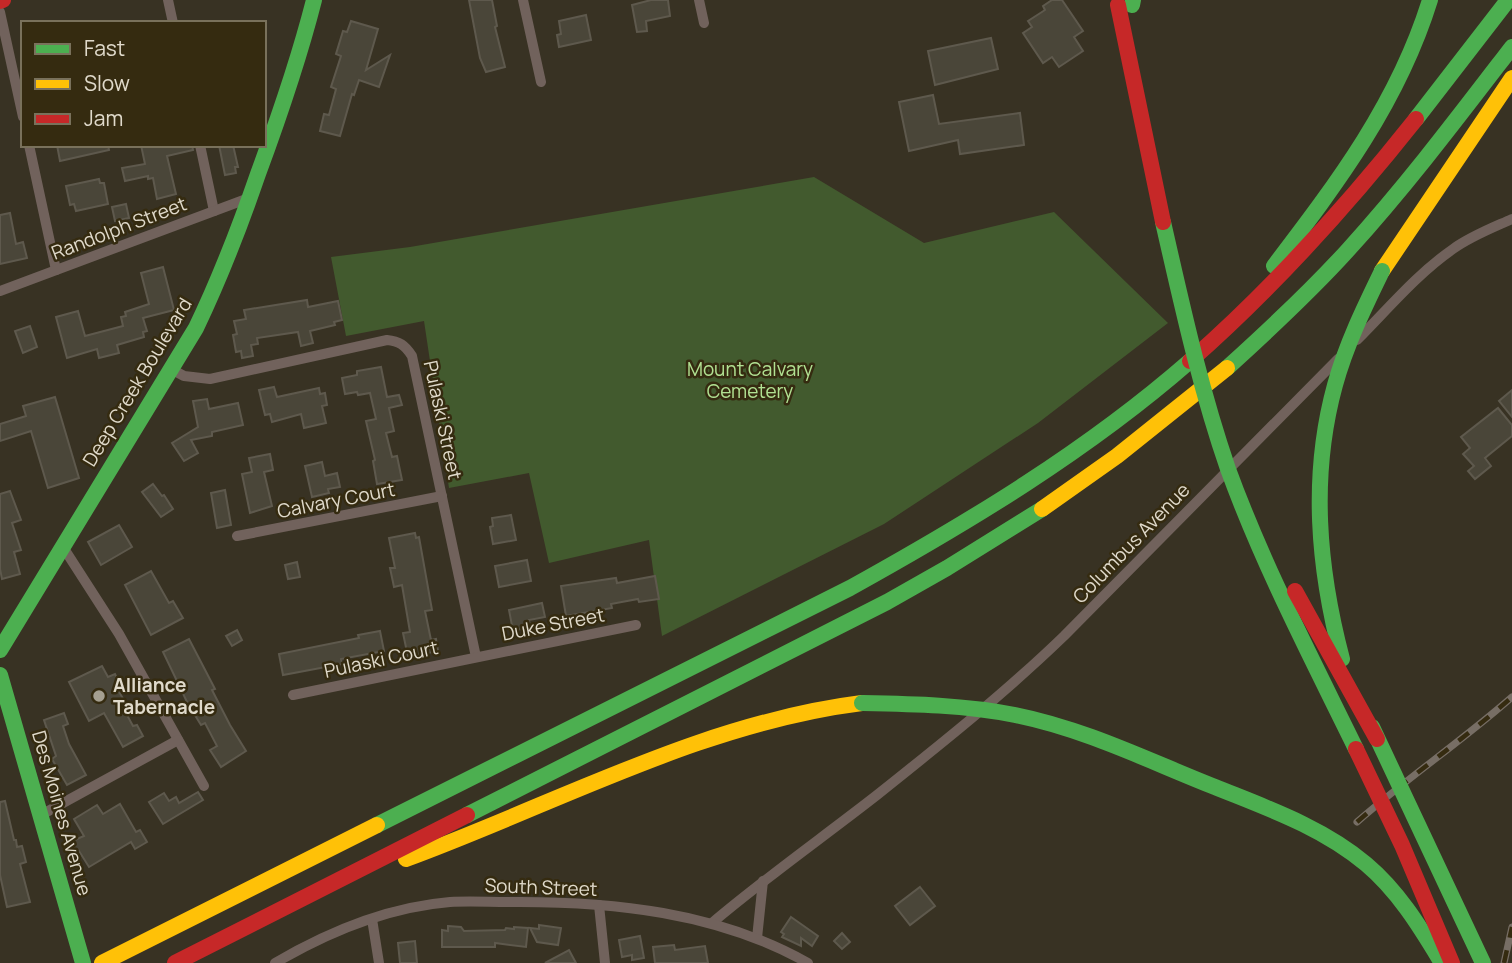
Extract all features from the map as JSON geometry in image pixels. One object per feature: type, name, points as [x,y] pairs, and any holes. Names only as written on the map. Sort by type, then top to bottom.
[{"type":"main road","name":"Deep Creek Boulevard","points":[[0,650],[213,296],[299,57],[314,0]]},
{"type":"main road","points":[[1232,324],[1327,197],[1368,137],[1417,41],[1430,0]]},
{"type":"main road","points":[[102,963],[761,633],[914,553],[1007,498],[1090,441],[1232,324],[1275,282],[1366,183],[1508,0]]},
{"type":"main road","points":[[1125,3],[1189,282],[1237,461],[1292,587],[1377,739]]},
{"type":"main road","points":[[1125,3],[1139,118],[1185,320],[1223,454],[1240,500],[1308,650],[1430,904],[1451,963]]},
{"type":"main road","points":[[175,963],[887,603],[989,545],[1094,475],[1214,380],[1323,276],[1362,235],[1512,47]]},
{"type":"main road","points":[[1483,963],[1343,662],[1324,587],[1319,516],[1324,443],[1336,382],[1363,310],[1382,271],[1512,78]]},
{"type":"main road","name":"Des Moines Avenue","points":[[0,675],[6,716],[41,815],[83,963]]},
{"type":"main road","points":[[325,888],[450,844],[708,740],[770,719],[862,703],[926,704],[977,709],[1054,724],[1282,814],[1319,832],[1365,863],[1397,894],[1415,918],[1441,963]]},
{"type":"street","points":[[168,0],[173,21]]},
{"type":"street","points":[[523,0],[541,82]]},
{"type":"street","points":[[699,0],[704,23]]},
{"type":"street","points":[[0,12],[21,108]]},
{"type":"street","points":[[29,147],[56,270]]},
{"type":"street","points":[[200,147],[214,211]]},
{"type":"street","name":"Randolph Street","points":[[0,291],[249,198]]},
{"type":"street","name":"Columbus Avenue","points":[[712,923],[1019,679],[1433,264],[1477,234],[1512,219]]},
{"type":"street","name":"Pulaski Street","points":[[171,369],[184,376],[210,379],[387,340],[401,343],[411,356],[476,657]]},
{"type":"street","name":"Calvary Court","points":[[237,536],[442,496]]},
{"type":"street","points":[[62,547],[119,634],[204,786]]},
{"type":"street","name":"Duke Street","points":[[476,657],[636,625]]},
{"type":"street","name":"Pulaski Court","points":[[293,695],[476,657]]},
{"type":"street","points":[[41,815],[178,740]]},
{"type":"street","points":[[757,938],[764,881]]},
{"type":"street","name":"South Street","points":[[275,963],[316,939],[372,919],[449,902],[536,902],[635,909],[712,923],[757,938],[808,963]]},
{"type":"street","points":[[599,905],[605,963]]},
{"type":"street","points":[[372,919],[379,963]]},
{"type":"green space","name":"Mount Calvary Cemetery","points":[[814,177],[924,243],[1054,212],[1168,323],[1038,423],[884,524],[662,636],[649,540],[549,563],[529,473],[449,488],[424,321],[346,336],[331,257],[410,247]]},
{"type":"building","points":[[469,0],[492,0],[495,27],[505,67],[486,72],[480,58]]},
{"type":"building","points":[[651,0],[668,0],[670,16],[646,21],[647,31],[637,32],[632,5]]},
{"type":"building","points":[[1052,0],[1062,0],[1083,31],[1074,37],[1083,51],[1059,67],[1052,57],[1043,63],[1023,33],[1032,27],[1028,21],[1045,10],[1043,6]]},
{"type":"building","points":[[586,15],[591,40],[559,47],[559,21]]},
{"type":"building","points":[[351,21],[378,29],[366,70],[390,55],[379,87],[359,80],[354,95],[352,94],[340,136],[320,131],[324,114],[329,115],[336,89],[331,87],[341,56],[336,54],[343,31],[347,32]]},
{"type":"building","points":[[991,38],[998,69],[935,85],[928,51]]},
{"type":"building","points":[[933,95],[939,124],[1020,113],[1024,145],[960,154],[958,140],[909,151],[899,102]]},
{"type":"building","points":[[57,147],[108,147],[109,150],[60,161]]},
{"type":"building","points":[[141,147],[192,147],[193,150],[167,156],[176,194],[157,199],[153,178],[148,179],[148,176],[125,181],[122,168],[145,164]]},
{"type":"building","points":[[219,147],[233,147],[238,167],[235,167],[236,173],[225,175]]},
{"type":"building","points":[[99,179],[100,183],[104,183],[108,204],[76,211],[74,204],[70,205],[66,186]]},
{"type":"building","points":[[126,204],[129,218],[115,221],[112,207]]},
{"type":"building","points":[[10,213],[16,244],[23,242],[27,258],[0,264],[0,215]]},
{"type":"building","points":[[163,267],[174,310],[143,318],[147,331],[143,332],[144,337],[117,345],[119,353],[99,358],[97,349],[67,358],[56,317],[78,311],[85,336],[123,326],[121,317],[126,316],[125,312],[149,304],[141,273]]},
{"type":"building","points":[[307,300],[308,307],[338,301],[342,320],[334,322],[335,325],[310,331],[313,343],[301,346],[298,332],[257,338],[258,344],[251,345],[253,356],[242,358],[241,351],[236,352],[233,335],[237,334],[234,321],[246,319],[244,310]]},
{"type":"building","points":[[30,326],[37,347],[23,353],[15,331]]},
{"type":"building","points":[[381,367],[387,397],[399,395],[402,405],[389,408],[394,431],[386,433],[392,457],[397,456],[402,480],[377,484],[375,460],[366,421],[376,419],[370,393],[345,394],[342,378],[357,375],[357,371]]},
{"type":"building","points":[[274,387],[277,397],[319,388],[320,394],[325,393],[327,405],[322,406],[326,423],[304,428],[301,414],[272,422],[270,414],[265,415],[259,390]]},
{"type":"building","points":[[1512,390],[1512,417],[1499,401]]},
{"type":"building","points":[[55,397],[79,478],[48,488],[31,431],[0,441],[0,424],[26,416],[23,406]]},
{"type":"building","points":[[207,399],[209,409],[238,403],[243,425],[191,440],[198,453],[184,461],[172,443],[198,427],[193,401]]},
{"type":"building","points":[[1498,408],[1512,425],[1512,436],[1485,458],[1491,466],[1475,479],[1468,471],[1474,466],[1463,454],[1470,448],[1461,437]]},
{"type":"building","points":[[270,454],[273,470],[264,472],[272,506],[250,513],[242,474],[252,472],[249,458]]},
{"type":"building","points":[[322,462],[325,476],[337,473],[340,487],[328,489],[329,493],[312,497],[305,466]]},
{"type":"building","points":[[153,484],[173,509],[161,517],[142,492]]},
{"type":"building","points":[[225,490],[231,525],[217,528],[211,493]]},
{"type":"building","points":[[10,491],[21,520],[12,523],[21,550],[14,552],[20,574],[2,579],[0,494]]},
{"type":"building","points":[[511,515],[516,540],[493,544],[490,527],[493,526],[492,518]]},
{"type":"building","points":[[119,525],[132,547],[101,565],[88,542]]},
{"type":"building","points":[[415,533],[416,538],[419,537],[432,610],[425,611],[431,640],[436,639],[438,651],[408,657],[403,633],[410,632],[402,585],[394,587],[390,568],[395,568],[389,538]]},
{"type":"building","points":[[527,560],[531,581],[499,587],[495,566]]},
{"type":"building","points":[[297,562],[300,577],[288,579],[285,565]]},
{"type":"building","points":[[151,571],[169,603],[173,601],[183,618],[151,635],[125,585]]},
{"type":"building","points":[[655,576],[659,599],[639,602],[638,599],[611,604],[612,608],[566,616],[561,586],[616,578],[617,583]]},
{"type":"building","points":[[542,603],[545,617],[529,620],[530,627],[513,631],[509,610]]},
{"type":"building","points":[[237,630],[242,640],[232,646],[226,636]]},
{"type":"building","points":[[380,631],[384,651],[341,659],[342,664],[283,675],[279,654],[359,638],[358,635]]},
{"type":"building","points":[[189,639],[215,689],[212,690],[246,751],[221,767],[210,750],[217,746],[205,723],[201,725],[188,704],[163,652]]},
{"type":"building","name":"Alliance Tabernacle","points":[[102,666],[108,677],[115,674],[122,688],[118,690],[125,702],[121,704],[133,726],[137,725],[143,736],[123,747],[104,713],[89,721],[69,682]]},
{"type":"building","points":[[64,713],[68,724],[63,726],[69,744],[86,775],[67,785],[52,759],[56,756],[44,720]]},
{"type":"building","points":[[198,792],[203,800],[163,824],[149,802],[164,793],[169,801],[176,797],[179,803]]},
{"type":"building","points":[[5,801],[14,840],[17,847],[22,846],[26,862],[20,864],[30,902],[7,907],[0,875],[0,802]]},
{"type":"building","points":[[120,804],[136,832],[140,830],[147,842],[135,849],[131,842],[89,867],[70,842],[84,836],[74,819],[97,805],[103,814]]},
{"type":"building","points":[[920,887],[935,906],[910,925],[895,906]]},
{"type":"building","points":[[791,917],[818,936],[812,946],[801,938],[801,946],[782,937],[784,934],[781,932]]},
{"type":"building","points":[[539,925],[561,928],[558,945],[537,942],[530,928],[539,929]]},
{"type":"building","points":[[448,926],[461,927],[464,931],[528,928],[526,947],[495,943],[495,947],[442,947],[442,930],[448,931]]},
{"type":"building","points":[[842,933],[850,942],[842,949],[834,941]]},
{"type":"building","points":[[640,936],[644,958],[632,960],[632,955],[622,957],[619,940]]},
{"type":"building","points":[[415,941],[417,963],[400,963],[398,943]]},
{"type":"building","points":[[674,945],[675,950],[705,946],[708,963],[655,963],[653,947]]},
{"type":"building","points":[[569,950],[576,963],[545,963]]},
{"type":"railway","points":[[1357,822],[1512,697]]},
{"type":"railway","points":[[1504,963],[1512,927]]},
{"type":"traffic: fast","points":[[0,650],[196,328],[237,232],[288,88],[314,0]]},
{"type":"traffic: fast","points":[[1132,5],[1133,0]]},
{"type":"traffic: fast","points":[[1274,266],[1364,140],[1401,73],[1430,0]]},
{"type":"traffic: fast","points":[[1416,119],[1508,0]]},
{"type":"traffic: fast","points":[[1227,368],[1334,266],[1432,150],[1512,47]]},
{"type":"traffic: fast","points":[[1163,222],[1200,377],[1228,469],[1272,576],[1356,749]]},
{"type":"traffic: fast","points":[[1342,659],[1327,591],[1323,556],[1320,522],[1322,453],[1339,370],[1382,271]]},
{"type":"traffic: fast","points":[[377,825],[895,563],[983,511],[1069,455],[1151,394],[1190,361]]},
{"type":"traffic: fast","points":[[467,815],[887,602],[1042,509]]},
{"type":"traffic: fast","points":[[0,675],[83,963]]},
{"type":"traffic: fast","points":[[862,703],[958,707],[1041,721],[1117,746],[1274,811],[1331,839],[1366,864],[1398,897],[1440,960]]},
{"type":"traffic: fast","points":[[1372,727],[1483,963]]},
{"type":"traffic: slow","points":[[1382,271],[1512,78]]},
{"type":"traffic: slow","points":[[1042,509],[1117,456],[1227,368]]},
{"type":"traffic: slow","points":[[406,859],[687,747],[744,728],[803,713],[862,703]]},
{"type":"traffic: slow","points":[[102,963],[377,825]]},
{"type":"traffic: jam","points":[[1118,5],[1163,222]]},
{"type":"traffic: jam","points":[[1190,361],[1309,245],[1416,119]]},
{"type":"traffic: jam","points":[[1295,591],[1377,739]]},
{"type":"traffic: jam","points":[[1356,749],[1402,845],[1452,963]]},
{"type":"traffic: jam","points":[[175,963],[467,815]]},
{"type":"place","name":"Alliance Tabernacle","points":[[99,696]]}]
